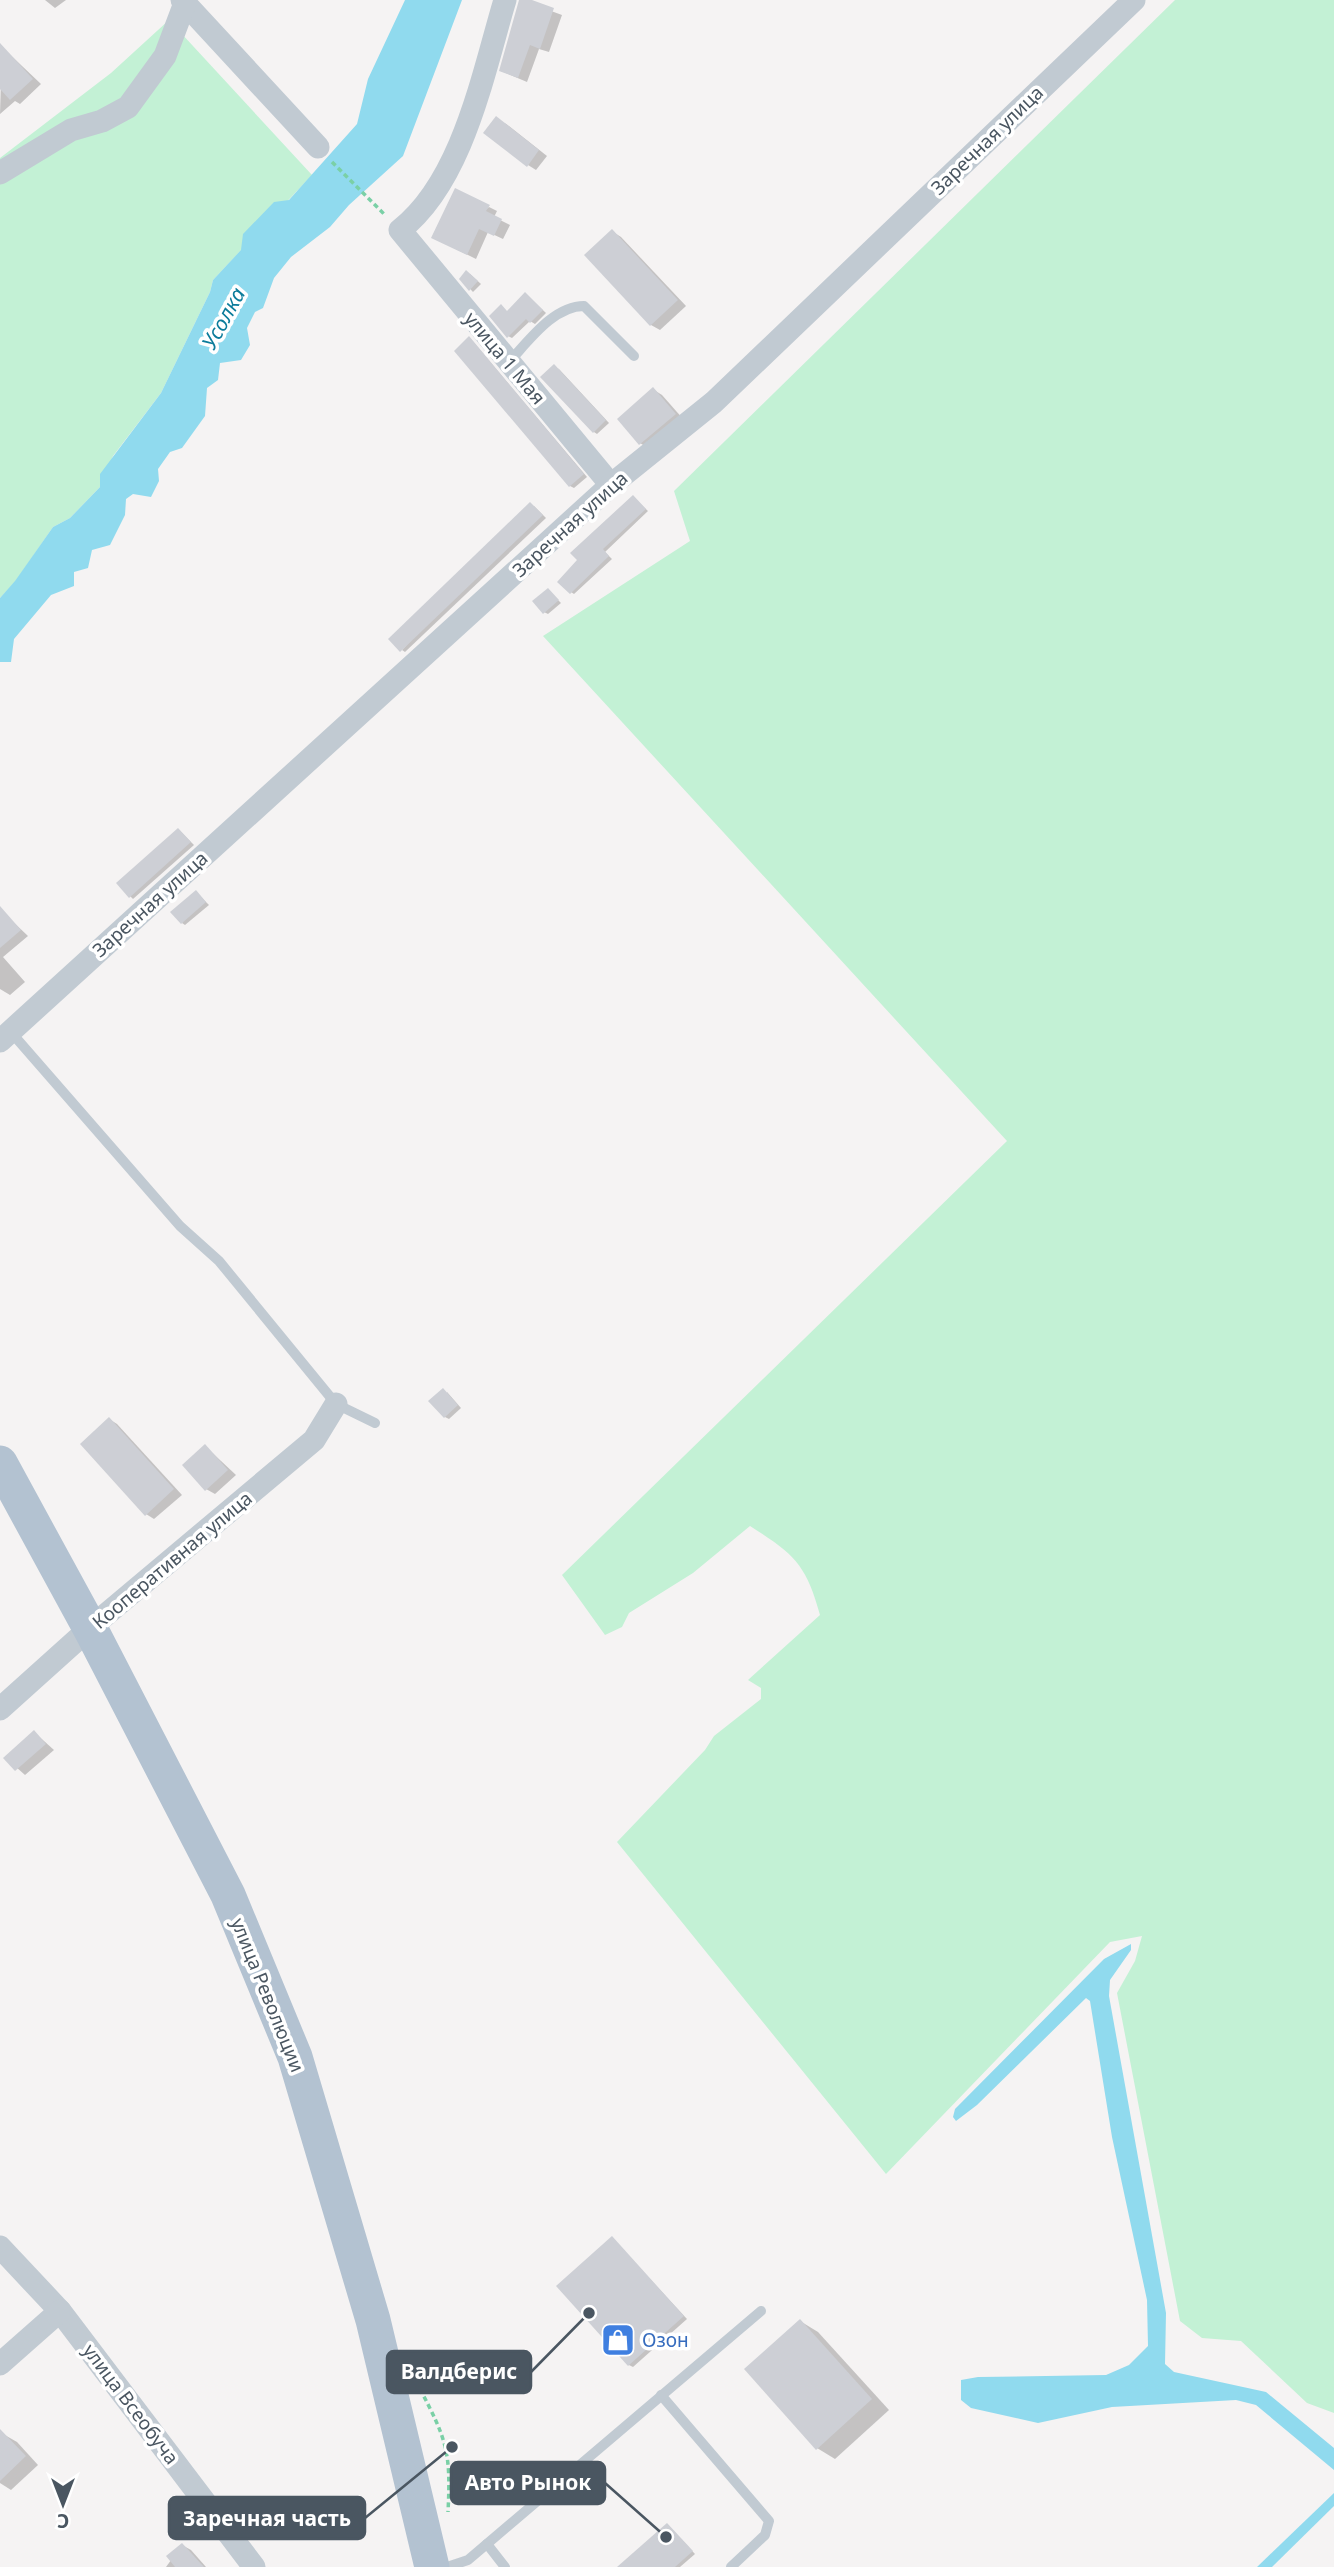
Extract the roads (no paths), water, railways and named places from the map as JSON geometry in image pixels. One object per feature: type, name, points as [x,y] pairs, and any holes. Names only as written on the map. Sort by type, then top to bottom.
[{"type":"main road","name":"улица Революции","points":[[0,1463],[90,1628],[228,1895],[295,2057],[373,2320],[432,2567]]},
{"type":"street","name":"улица 1 Мая","points":[[505,0],[460,146],[417,217],[400,230],[611,485]]},
{"type":"street","name":"Заречная улица","points":[[5,1036],[611,485],[714,402],[1134,0]]},
{"type":"street","points":[[0,173],[71,131],[102,121],[128,107],[165,56],[183,1],[318,148]]},
{"type":"street","name":"Кооперативная улица","points":[[0,1709],[90,1628],[314,1440],[336,1404]]},
{"type":"street","name":"улица Всеобуча","points":[[0,2247],[60,2311],[254,2567]]},
{"type":"street","points":[[0,2364],[60,2311]]},
{"type":"lane","points":[[508,363],[551,319],[571,306],[584,306],[634,356]]},
{"type":"lane","points":[[5,1036],[180,1226],[219,1261],[336,1404],[375,1423]]},
{"type":"lane","points":[[447,2567],[468,2560],[761,2311]]},
{"type":"lane","points":[[661,2395],[769,2521],[765,2535],[731,2567]]},
{"type":"lane","points":[[487,2544],[505,2567]]},
{"type":"water","name":"Усолка","points":[[405,0],[462,0],[403,156],[349,205],[330,227],[291,257],[274,278],[263,308],[255,312],[247,328],[250,345],[241,360],[220,363],[218,380],[207,388],[205,416],[182,448],[170,452],[158,469],[159,481],[151,497],[133,494],[126,499],[125,515],[110,545],[92,550],[88,568],[74,572],[74,586],[51,595],[14,639],[11,662],[0,662],[0,598],[53,527],[70,518],[100,487],[100,474],[161,393],[210,292],[213,280],[241,250],[243,234],[274,202],[289,200],[357,124],[368,79]]},
{"type":"water","points":[[1131,1944],[1131,1950],[1110,1980],[1109,1996],[1166,2313],[1165,2364],[1174,2372],[1266,2392],[1334,2448],[1334,2470],[1256,2405],[1236,2400],[1112,2407],[1038,2423],[971,2408],[961,2400],[961,2380],[978,2377],[1106,2375],[1129,2365],[1148,2346],[1147,2300],[1112,2137],[1090,2001],[1086,1998],[977,2105],[956,2121],[953,2117],[955,2109],[1104,1959]]},
{"type":"water","points":[[1334,2493],[1334,2506],[1272,2567],[1257,2567]]},
{"type":"place","name":"Валдберис","points":[[589,2313]]},
{"type":"place","name":"Озон","points":[[618,2340]]},
{"type":"place","name":"Заречная часть","points":[[452,2447]]},
{"type":"place","name":"Авто Рынок","points":[[666,2537]]}]
